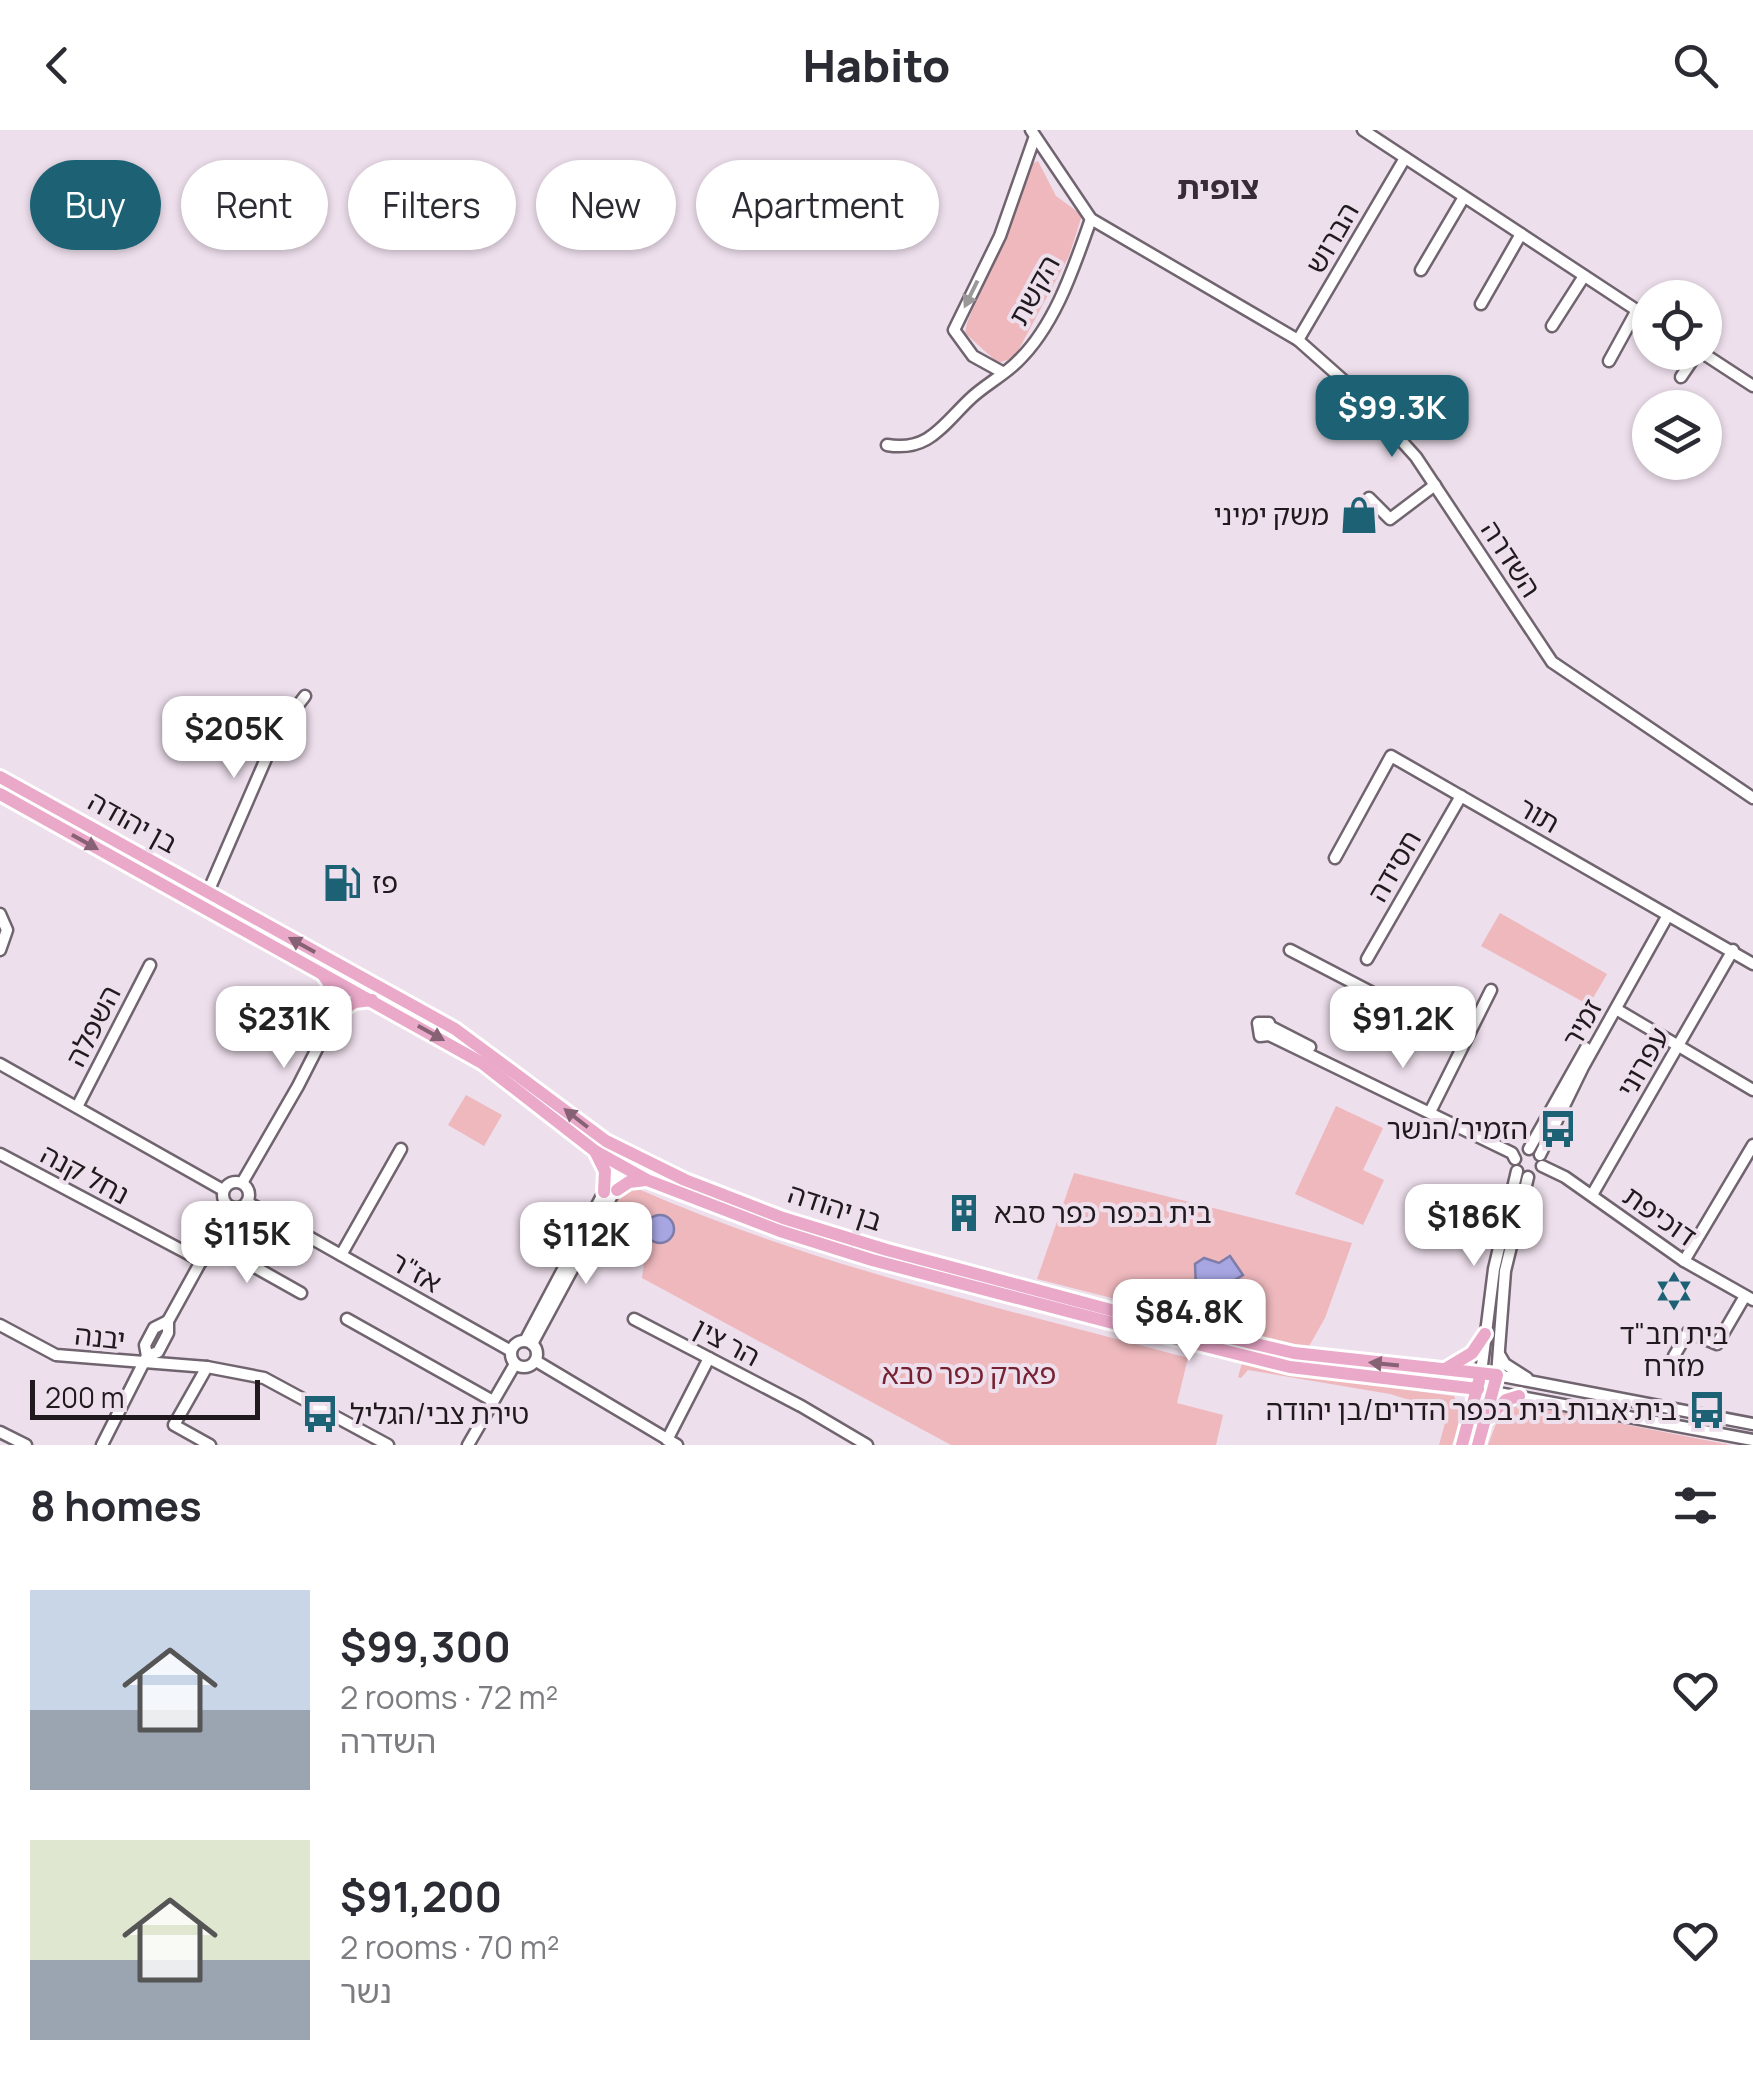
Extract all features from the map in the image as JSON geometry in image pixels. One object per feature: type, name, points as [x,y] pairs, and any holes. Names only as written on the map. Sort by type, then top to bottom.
[{"type":"main road","name":"בן יהודה","points":[[0,776],[480,1046],[646,1180],[780,1231],[872,1260],[1290,1367],[1439,1377],[1497,1376]]},
{"type":"main road","name":"בן יהודה","points":[[0,794],[482,1063],[595,1150],[626,1165],[783,1218],[1041,1291],[1294,1353],[1439,1377],[1478,1389]]},
{"type":"main road","points":[[322,974],[335,992],[334,1015]]},
{"type":"main road","points":[[334,1015],[355,1002],[372,1000]]},
{"type":"main road","points":[[595,1150],[610,1191],[629,1182],[646,1180]]},
{"type":"main road","points":[[1472,1413],[1462,1394],[1439,1377],[1472,1353],[1485,1334]]},
{"type":"main road","points":[[1462,1445],[1481,1374]]},
{"type":"main road","points":[[1478,1445],[1497,1376]]},
{"type":"main road","points":[[1486,1420],[1506,1400],[1519,1396]]},
{"type":"street","points":[[1363,130],[1632,307]]},
{"type":"street","name":"השדרה","points":[[1032,134],[1092,219],[1298,340],[1360,395],[1416,458],[1552,662],[1753,798]]},
{"type":"street","name":"הקשת","points":[[1002,372],[973,356],[954,330],[1000,236],[1032,134]]},
{"type":"street","name":"הברוש","points":[[1298,340],[1404,158]]},
{"type":"street","points":[[1421,270],[1464,197]]},
{"type":"street","name":"הקשת","points":[[888,445],[905,448],[927,443],[1017,362],[1049,318],[1092,219]]},
{"type":"street","points":[[1480,304],[1520,234]]},
{"type":"street","points":[[1552,326],[1584,276]]},
{"type":"street","points":[[1608,361],[1632,319]]},
{"type":"street","points":[[1722,366],[1753,386]]},
{"type":"street","points":[[1681,376],[1686,370]]},
{"type":"street","points":[[1370,498],[1390,519],[1434,485]]},
{"type":"street","points":[[208,892],[278,732],[305,696]]},
{"type":"street","name":"תור","points":[[1335,858],[1391,756],[1753,964]]},
{"type":"street","name":"חסידה","points":[[1368,959],[1461,796]]},
{"type":"street","points":[[0,950],[7,930],[1,914]]},
{"type":"street","name":"זמיר","points":[[1541,1161],[1666,914]]},
{"type":"street","name":"זמיר","points":[[1481,1374],[1485,1334],[1522,1161],[1666,914]]},
{"type":"street","points":[[1290,950],[1465,1042]]},
{"type":"street","name":"עפרוני","points":[[1592,1195],[1733,950]]},
{"type":"street","name":"השפלה","points":[[76,1107],[150,965]]},
{"type":"street","points":[[242,1183],[354,974]]},
{"type":"street","points":[[1431,1110],[1491,990]]},
{"type":"street","points":[[1616,1009],[1753,1090]]},
{"type":"street","name":"דוכיפת","points":[[1270,1031],[1431,1110],[1522,1161],[1541,1161],[1684,1261],[1749,1298]]},
{"type":"street","points":[[0,1064],[223,1190],[231,1207]]},
{"type":"street","points":[[1684,1261],[1753,1144]]},
{"type":"street","points":[[340,1255],[402,1149]]},
{"type":"street","name":"נחל קנה","points":[[0,1154],[202,1260]]},
{"type":"street","points":[[1522,1161],[1541,1161]]},
{"type":"street","name":"זמיר","points":[[1497,1376],[1505,1271],[1522,1161]]},
{"type":"street","points":[[468,1445],[515,1364],[511,1351],[529,1342],[626,1165]]},
{"type":"street","points":[[223,1190],[233,1182],[242,1183]]},
{"type":"street","points":[[102,1445],[146,1360],[158,1352],[168,1334],[168,1321],[231,1207],[247,1202],[249,1194],[242,1183]]},
{"type":"street","name":"אז\"ר","points":[[247,1202],[511,1351]]},
{"type":"street","points":[[212,1243],[301,1293]]},
{"type":"street","points":[[1674,1356],[1688,1332],[1717,1344],[1749,1298]]},
{"type":"street","points":[[347,1319],[494,1401]]},
{"type":"street","name":"הר צין","points":[[634,1319],[800,1405],[850,1441],[867,1445]]},
{"type":"street","name":"יבנה","points":[[0,1325],[56,1355],[146,1360],[264,1378],[388,1445]]},
{"type":"street","points":[[529,1342],[536,1361],[672,1442],[709,1358]]},
{"type":"street","points":[[1498,1350],[1506,1364],[1541,1385]]},
{"type":"street","points":[[515,1364],[526,1368],[536,1361]]},
{"type":"street","points":[[207,1368],[174,1425],[210,1445]]},
{"type":"street","name":"בן יהודה","points":[[1497,1376],[1753,1425]]},
{"type":"street","name":"בן יהודה","points":[[1478,1389],[1753,1437]]},
{"type":"street","points":[[1753,1425],[1753,1437]]},
{"type":"street","points":[[0,1432],[26,1445]]},
{"type":"green space","points":[[1038,161],[1056,196],[1082,215],[1069,256],[1019,349],[1013,358],[998,363],[965,333],[1031,164]]},
{"type":"green space","points":[[1500,913],[1607,974],[1589,1005],[1481,946]]},
{"type":"green space","points":[[466,1095],[502,1115],[484,1146],[448,1125]]},
{"type":"green space","points":[[1336,1106],[1383,1128],[1363,1170],[1384,1180],[1363,1225],[1295,1194]]},
{"type":"green space","points":[[1074,1173],[1352,1243],[1325,1318],[1308,1348],[1037,1279]]},
{"type":"green space","name":"פארק כפר סבא","points":[[636,1188],[703,1216],[839,1263],[1188,1358],[1177,1403],[1223,1415],[1216,1445],[951,1445],[642,1278],[644,1262],[594,1236],[619,1192]]},
{"type":"green space","points":[[1242,1363],[1290,1375],[1454,1396],[1463,1416],[1452,1445],[1439,1445],[1448,1412],[1390,1394],[1248,1370],[1241,1378],[1238,1377]]},
{"type":"green space","points":[[1519,1404],[1731,1445],[1488,1445],[1499,1416]]},
{"type":"water","points":[[660,1215],[670,1219],[674,1229],[670,1239],[660,1243],[650,1239],[646,1229],[650,1219]]},
{"type":"water","points":[[1230,1256],[1243,1275],[1213,1293],[1196,1289],[1195,1264],[1204,1258],[1219,1263]]},
{"type":"place","name":"משק ימיני","points":[[1359,515]]},
{"type":"place","name":"פז","points":[[342,883]]},
{"type":"place","name":"הזמיר/הנשר","points":[[1558,1129]]},
{"type":"place","name":"בית בכפר כפר סבא","points":[[964,1213]]},
{"type":"place","name":"בית חב\"ד מזרח","points":[[1674,1291]]},
{"type":"place","name":"בית אבות בית בכפר הדרים/בן יהודה","points":[[1707,1410]]},
{"type":"place","name":"טירת צבי/הגליל","points":[[320,1414]]},
{"type":"district","name":"צופית","points":[[1218,188]]}]
